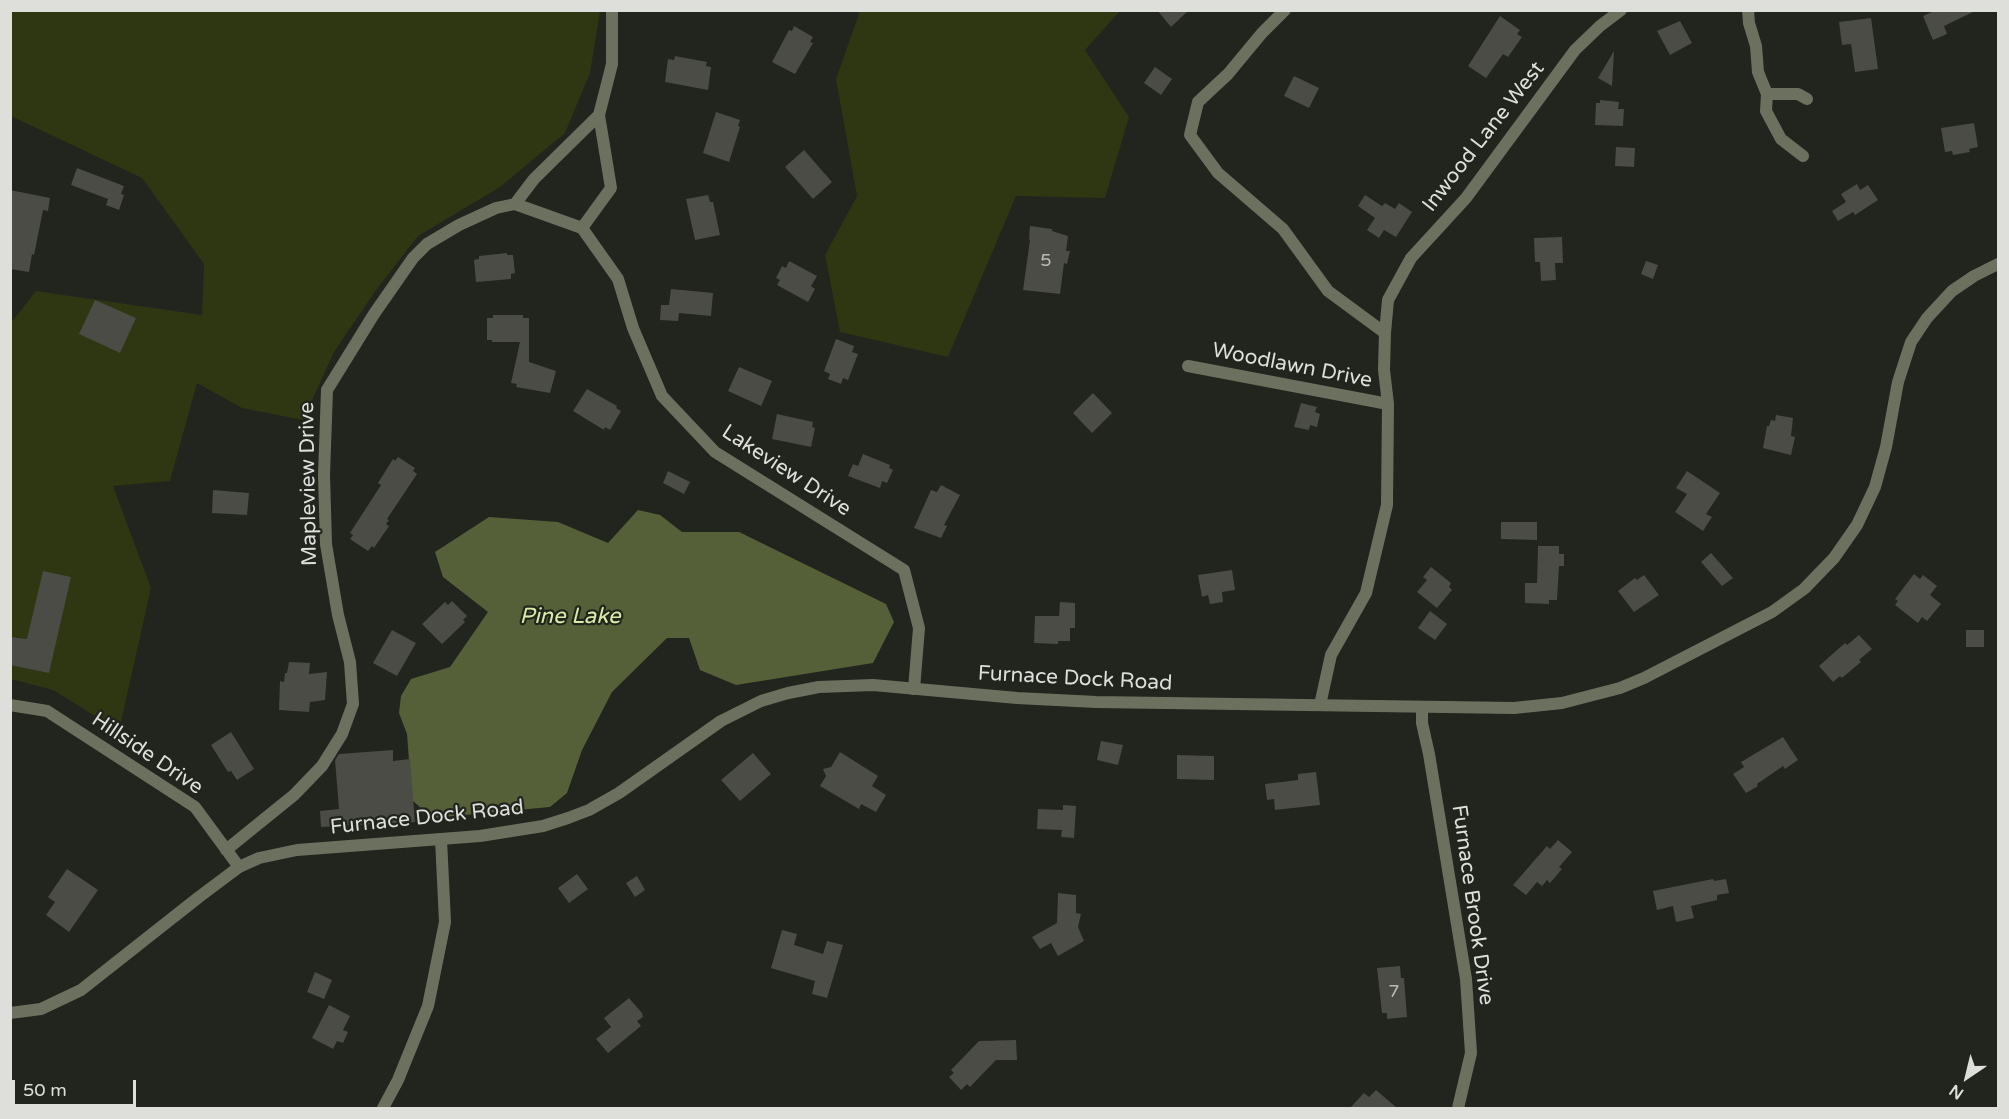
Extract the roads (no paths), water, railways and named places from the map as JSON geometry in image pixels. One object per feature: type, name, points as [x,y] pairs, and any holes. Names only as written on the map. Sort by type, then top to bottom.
[{"type":"street","points":[[599,115],[534,179],[515,204],[582,228],[611,188],[599,115],[612,64],[612,10]]},
{"type":"street","points":[[1285,10],[1262,33],[1228,74],[1198,102],[1190,135],[1218,173],[1283,229],[1328,291],[1385,333]]},
{"type":"street","name":"Inwood Lane West","points":[[1320,705],[1331,655],[1366,593],[1387,505],[1388,404],[1384,370],[1388,300],[1411,258],[1466,198],[1575,50],[1621,10]]},
{"type":"street","points":[[1748,10],[1749,23],[1756,46],[1758,72],[1767,94],[1766,111],[1781,139],[1803,156]]},
{"type":"street","points":[[1767,94],[1798,94],[1807,99]]},
{"type":"street","name":"Mapleview Drive","points":[[226,850],[294,795],[322,766],[342,734],[353,704],[350,662],[338,615],[326,544],[324,475],[327,390],[374,314],[413,258],[427,244],[459,225],[496,208],[515,204]]},
{"type":"street","name":"Lakeview Drive","points":[[582,228],[618,279],[633,328],[662,396],[715,452],[904,570],[919,628],[914,689]]},
{"type":"street","name":"Furnace Dock Road","points":[[10,1013],[41,1009],[81,990],[239,867],[259,858],[297,850],[480,836],[543,825],[589,810],[619,793],[721,721],[772,697],[819,687],[845,684],[1096,702],[1422,707],[1524,707],[1562,703],[1607,693],[1644,678],[1752,623],[1778,608],[1815,579],[1844,545],[1867,506],[1886,447],[1904,359],[1916,333],[1935,308],[1952,291],[1998,264]]},
{"type":"street","name":"Woodlawn Drive","points":[[1188,366],[1388,404]]},
{"type":"street","name":"Hillside Drive","points":[[10,705],[47,711],[195,807],[239,867]]},
{"type":"street","name":"Furnace Brook Drive","points":[[1422,707],[1422,723],[1466,979],[1471,1053],[1458,1108]]},
{"type":"street","points":[[382,1108],[398,1080],[428,1006],[445,922],[441,839]]},
{"type":"water","name":"Pine Lake","points":[[638,510],[660,515],[682,532],[739,532],[886,604],[894,622],[873,663],[736,685],[700,670],[689,638],[667,638],[612,692],[582,750],[567,793],[550,807],[432,818],[412,800],[407,734],[399,713],[401,696],[411,679],[450,667],[488,612],[443,577],[435,552],[489,517],[558,522],[608,543]]}]
